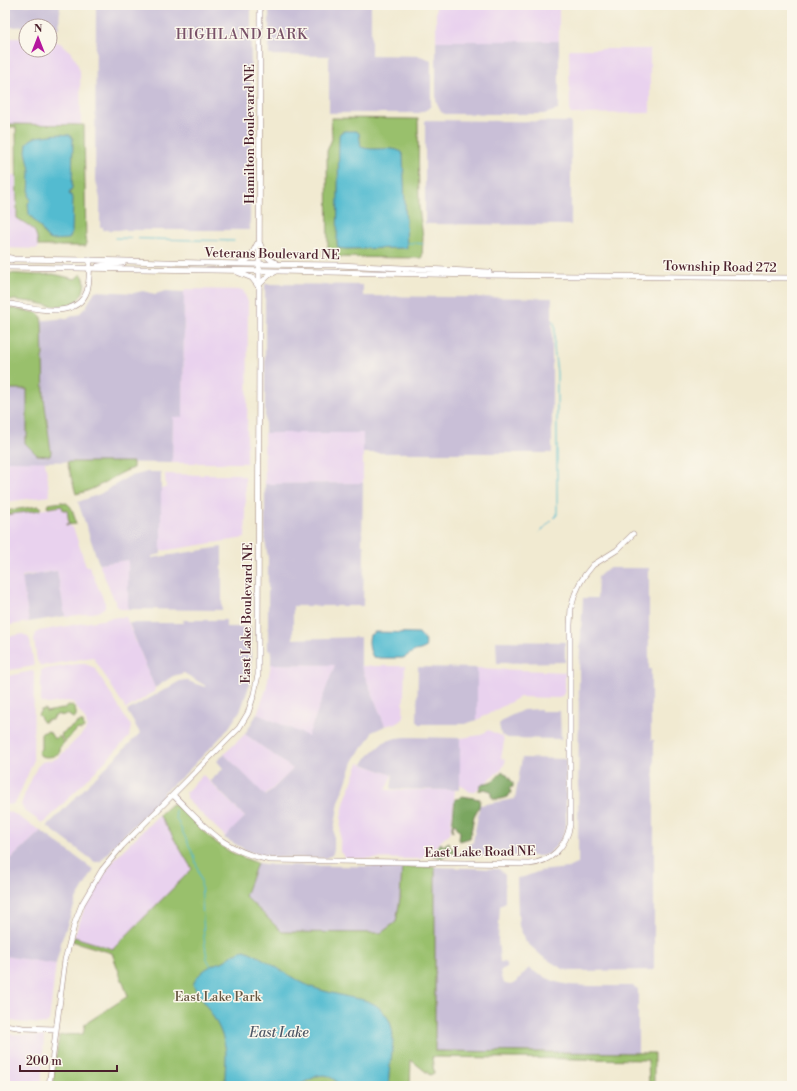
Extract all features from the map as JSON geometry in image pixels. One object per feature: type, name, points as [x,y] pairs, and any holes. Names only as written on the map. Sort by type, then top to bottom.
[{"type":"main road","name":"Hamilton Boulevard NE","points":[[258,264],[260,5]]},
{"type":"main road","points":[[240,264],[250,258],[259,241]]},
{"type":"main road","points":[[259,241],[265,255],[269,260],[279,264]]},
{"type":"main road","name":"Veterans Boulevard NE","points":[[7,259],[338,265],[538,275]]},
{"type":"main road","points":[[5,303],[55,310],[66,310],[72,308],[81,300],[87,291],[90,260]]},
{"type":"main road","points":[[89,268],[94,266],[146,261]]},
{"type":"main road","name":"East Lake Boulevard NE","points":[[49,1086],[55,1029],[66,953],[82,904],[94,883],[113,856],[239,728],[252,703],[258,665],[258,264]]},
{"type":"main road","name":"Veterans Boulevard NE","points":[[5,267],[648,277]]},
{"type":"main road","points":[[232,270],[252,278],[258,286],[269,275],[278,271]]},
{"type":"main road","name":"Township Road 272","points":[[648,277],[792,278]]},
{"type":"main road","name":"East Lake Road NE","points":[[173,795],[223,843],[246,854],[270,860],[528,864],[547,859],[561,848],[568,836],[570,825],[571,608],[580,583],[593,565],[617,550],[633,534]]},
{"type":"main road","points":[[5,1025],[23,1028],[55,1029]]},
{"type":"shaded area","points":[[5,5],[60,5],[59,28],[58,18],[18,18],[18,27],[5,27]]},
{"type":"shaded area","points":[[96,5],[251,5],[249,230],[103,230],[103,227],[100,227],[100,199],[95,176]]},
{"type":"shaded area","points":[[269,5],[371,5],[371,55],[420,56],[431,60],[430,108],[419,113],[329,113],[329,56],[269,55]]},
{"type":"shaded area","points":[[436,5],[559,5],[559,41],[436,41]]},
{"type":"shaded area","points":[[5,38],[18,38],[18,58],[58,58],[58,42],[60,43],[69,50],[76,60],[80,71],[81,124],[5,124]]},
{"type":"shaded area","points":[[436,41],[559,41],[558,110],[544,114],[445,114],[441,112],[436,102]]},
{"type":"shaded area","points":[[569,49],[650,49],[650,113],[570,114]]},
{"type":"shaded area","points":[[425,120],[571,122],[571,225],[425,224]]},
{"type":"shaded area","points":[[5,140],[9,143],[10,175],[17,175],[17,218],[32,227],[36,232],[38,238],[38,249],[5,248]]},
{"type":"shaded area","points":[[265,284],[363,285],[363,296],[552,298],[552,453],[363,453],[363,433],[265,433]]},
{"type":"shaded area","points":[[185,289],[243,290],[248,302],[247,463],[172,463],[173,417],[183,417]]},
{"type":"shaded area","points":[[95,291],[134,293],[143,291],[155,294],[166,291],[184,292],[183,417],[173,417],[172,463],[5,461],[5,317],[36,321],[67,318],[79,314],[86,307]]},
{"type":"shaded area","points":[[264,433],[363,433],[363,483],[265,484]]},
{"type":"shaded area","points":[[5,461],[45,461],[50,496],[5,502]]},
{"type":"shaded area","points":[[147,472],[161,472],[161,554],[152,556],[152,558],[222,547],[222,610],[128,609],[128,560],[99,564],[78,502],[100,494],[128,477]]},
{"type":"shaded area","points":[[165,474],[239,474],[240,476],[245,476],[245,538],[161,551],[161,488],[166,488]]},
{"type":"shaded area","points":[[363,483],[363,606],[293,606],[293,639],[361,637],[361,666],[385,726],[372,732],[371,737],[367,740],[367,743],[358,753],[353,762],[339,802],[334,829],[334,850],[332,855],[326,858],[279,857],[250,852],[224,838],[245,817],[210,781],[223,769],[217,761],[224,754],[266,796],[293,769],[245,734],[257,714],[308,736],[335,665],[271,664],[271,650],[268,650],[268,558],[265,540],[265,484]]},
{"type":"shaded area","points":[[66,506],[68,523],[74,530],[86,566],[89,566],[105,603],[105,607],[98,612],[65,617],[57,571],[22,576],[29,622],[5,626],[5,515]]},
{"type":"shaded area","points":[[128,560],[128,609],[121,609],[117,606],[99,564]]},
{"type":"shaded area","points":[[608,568],[649,568],[651,740],[654,740],[654,970],[570,971],[561,968],[543,957],[525,941],[519,926],[517,878],[540,871],[568,868],[578,863],[579,668],[583,598],[597,598],[598,577]]},
{"type":"shaded area","points":[[57,571],[65,616],[29,622],[22,577]]},
{"type":"shaded area","points":[[118,617],[126,617],[155,688],[154,692],[126,709],[93,657],[41,666],[37,661],[34,640],[36,633],[39,631]]},
{"type":"shaded area","points":[[183,620],[226,620],[226,627],[251,627],[251,674],[248,689],[241,709],[228,729],[217,741],[184,775],[165,791],[162,797],[115,844],[100,862],[95,862],[48,827],[48,825],[140,733],[127,711],[180,681],[185,680],[205,687],[206,686],[184,673],[173,676],[155,688],[129,623],[184,623]]},
{"type":"shaded area","points":[[23,634],[30,640],[34,666],[5,671],[5,637]]},
{"type":"shaded area","points":[[496,641],[565,642],[565,662],[497,663]]},
{"type":"shaded area","points":[[83,663],[95,668],[131,726],[129,737],[45,822],[42,823],[24,810],[21,805],[37,767],[42,762],[59,757],[85,731],[87,726],[86,721],[73,702],[67,701],[48,704],[41,702],[41,670]]},
{"type":"shaded area","points":[[271,664],[335,665],[308,737],[257,714],[266,690]]},
{"type":"shaded area","points":[[361,666],[405,666],[403,718],[400,722],[385,726]]},
{"type":"shaded area","points":[[418,667],[477,668],[477,720],[465,724],[420,724],[417,721]]},
{"type":"shaded area","points":[[477,668],[565,672],[565,691],[563,695],[558,698],[520,697],[477,720]]},
{"type":"shaded area","points":[[33,671],[33,762],[17,800],[13,804],[8,805],[5,804],[5,679],[8,676]]},
{"type":"shaded area","points":[[541,709],[541,711],[560,711],[561,739],[508,738],[501,735],[499,724],[506,718],[523,710]]},
{"type":"shaded area","points":[[488,730],[503,737],[504,742],[501,758],[506,760],[502,769],[475,791],[470,792],[460,784],[460,738],[481,735]]},
{"type":"shaded area","points":[[245,734],[293,769],[265,796],[224,754]]},
{"type":"shaded area","points":[[396,738],[460,738],[460,790],[391,789],[393,773],[392,775],[363,764],[369,755],[384,742]]},
{"type":"shaded area","points":[[522,758],[566,759],[566,827],[561,839],[548,854],[542,856],[456,856],[473,842],[480,805],[515,799]]},
{"type":"shaded area","points":[[359,763],[392,775],[386,790],[455,790],[450,833],[421,859],[345,857],[340,852],[341,818],[345,800]]},
{"type":"shaded area","points":[[203,775],[245,817],[226,837],[187,800],[186,792]]},
{"type":"shaded area","points":[[5,811],[11,812],[41,831],[11,859],[5,904]]},
{"type":"shaded area","points":[[159,815],[192,869],[113,949],[74,937],[86,904],[111,864]]},
{"type":"shaded area","points":[[41,831],[94,870],[77,898],[62,939],[56,964],[5,956],[5,904],[11,859]]},
{"type":"shaded area","points":[[257,863],[273,865],[402,867],[400,899],[396,922],[381,933],[282,932],[245,896]]},
{"type":"shaded area","points":[[435,867],[499,869],[505,875],[505,903],[500,906],[498,940],[500,962],[505,962],[507,967],[501,970],[500,973],[505,984],[511,985],[515,983],[529,968],[556,982],[569,985],[633,986],[638,989],[638,1053],[435,1051]]},
{"type":"shaded area","points":[[5,956],[56,964],[49,1021],[44,1024],[16,1022],[5,1019]]},
{"type":"shaded area","points":[[8,1034],[44,1036],[41,1086],[5,1086]]},
{"type":"green space","points":[[331,118],[418,119],[419,208],[423,237],[422,258],[328,257],[327,151],[332,139]]},
{"type":"green space","points":[[5,124],[84,125],[86,246],[38,246],[36,235],[32,228],[17,218],[16,127],[5,127]]},
{"type":"green space","points":[[5,273],[39,275],[53,274],[75,279],[81,274],[85,282],[83,292],[74,303],[54,306],[5,299]]},
{"type":"green space","points":[[5,307],[38,313],[41,316],[44,398],[51,452],[50,456],[37,455],[25,443],[25,437],[27,437],[27,389],[5,390]]},
{"type":"green space","points":[[67,462],[133,462],[133,468],[98,486],[76,494]]},
{"type":"green space","points":[[62,502],[71,507],[76,524],[66,525],[69,523],[67,510],[63,510],[62,506],[47,507],[48,504]]},
{"type":"green space","points":[[39,506],[42,508],[40,510],[5,515],[5,511]]},
{"type":"green space","points":[[66,706],[73,706],[76,712],[76,716],[73,718],[67,714],[60,716],[59,714],[52,718],[52,720],[42,722],[38,715],[41,710],[45,709],[46,712],[66,708]]},
{"type":"green space","points":[[79,722],[83,722],[84,728],[81,730],[78,729],[65,742],[61,734]]},
{"type":"green space","points":[[49,731],[54,739],[59,736],[64,743],[59,748],[60,752],[55,755],[49,757],[41,756],[38,752],[41,749],[41,733]]},
{"type":"green space","points":[[502,771],[513,783],[513,787],[509,788],[511,792],[508,797],[494,799],[491,796],[491,791],[484,789],[479,791],[482,785],[493,780]]},
{"type":"green space","points":[[462,796],[480,799],[479,807],[474,816],[470,838],[460,841],[460,832],[455,824],[453,825],[453,832],[452,828],[455,799]]},
{"type":"green space","name":"East Lake Park","points":[[173,804],[178,805],[220,846],[228,851],[257,863],[245,896],[282,932],[381,933],[396,922],[400,899],[402,867],[435,867],[435,1051],[654,1053],[654,1086],[649,1086],[648,1060],[432,1057],[434,1073],[430,1075],[411,1060],[410,1086],[54,1086],[53,1079],[59,1036],[83,1034],[85,1024],[128,996],[112,953],[72,941],[74,937],[113,949],[192,869],[159,815]]},
{"type":"green space","points":[[449,842],[450,847],[455,850],[454,853],[441,858],[431,854],[441,843],[443,846]]},
{"type":"water","points":[[344,131],[356,131],[359,133],[361,147],[371,149],[392,149],[402,152],[407,248],[338,248],[339,136],[340,133]]},
{"type":"water","points":[[58,134],[70,135],[73,139],[72,188],[69,194],[73,198],[72,233],[69,239],[52,240],[47,238],[29,214],[28,203],[31,200],[29,197],[30,170],[26,151],[27,144],[30,140],[36,137]]},
{"type":"water","points":[[375,632],[419,633],[426,644],[425,648],[415,651],[403,658],[373,657],[369,640],[370,635]]},
{"type":"water","name":"East Lake","points":[[245,950],[260,957],[306,985],[324,991],[365,1000],[379,1007],[389,1020],[392,1030],[393,1046],[389,1070],[389,1086],[339,1086],[336,1081],[329,1076],[324,1075],[317,1076],[297,1086],[226,1086],[226,1051],[223,1038],[212,1014],[193,985],[198,976],[206,969],[222,962],[238,952]]},
{"type":"waterway","points":[[115,238],[234,241]]},
{"type":"waterway","points":[[407,243],[414,243]]},
{"type":"waterway","points":[[416,243],[423,244]]},
{"type":"waterway","points":[[540,532],[557,515],[557,373],[554,347],[555,326],[553,321]]},
{"type":"waterway","points":[[175,810],[176,818],[194,856],[201,881],[204,938],[207,959],[211,966]]},
{"type":"district","name":"HIGHLAND PARK","points":[[242,34]]}]
